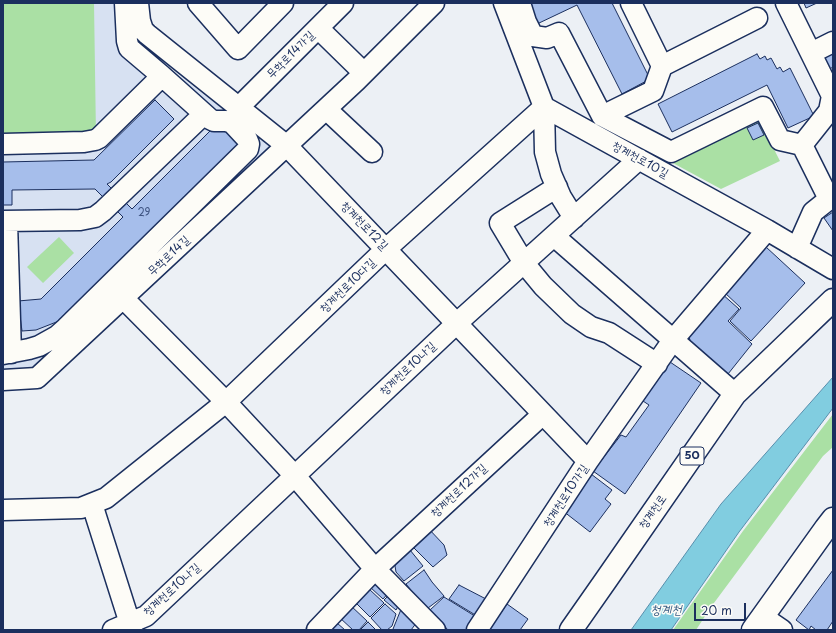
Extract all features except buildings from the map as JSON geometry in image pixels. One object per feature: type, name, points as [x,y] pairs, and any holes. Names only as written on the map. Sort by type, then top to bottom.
[{"type":"main road","name":"청계천로","points":[[571,630],[735,394],[833,300]]},
{"type":"main road","points":[[758,624],[833,519]]},
{"type":"street","points":[[125,3],[127,41],[129,48],[204,114],[214,121],[230,122],[233,124],[247,139],[249,144],[248,149],[57,336],[39,346],[7,354],[5,222],[80,220],[95,216],[103,211],[204,114]]},
{"type":"street","name":"청계천로12길","points":[[138,3],[140,21],[147,34],[287,146],[588,461]]},
{"type":"street","points":[[198,3],[238,49],[283,3]]},
{"type":"street","name":"무학로14가길","points":[[239,107],[343,3]]},
{"type":"street","points":[[504,3],[544,107],[545,152],[551,174],[561,197],[574,218]]},
{"type":"street","points":[[520,3],[526,22],[533,36],[547,38],[559,33],[602,116],[672,152],[763,107],[780,140],[802,145],[831,198],[813,212],[797,248]]},
{"type":"street","points":[[630,3],[662,66]]},
{"type":"street","points":[[786,3],[832,95],[829,111],[802,145]]},
{"type":"street","name":"무학로14길","points":[[3,380],[37,378],[287,146],[364,73],[432,4]]},
{"type":"street","points":[[602,116],[653,91],[662,66],[757,18]]},
{"type":"street","points":[[318,28],[364,73]]},
{"type":"street","points":[[811,53],[833,42]]},
{"type":"street","points":[[3,144],[84,142],[95,140],[99,138],[162,76]]},
{"type":"street","name":"청계천로10길","points":[[544,107],[767,230],[833,269]]},
{"type":"street","name":"청계천로10다길","points":[[3,510],[81,508],[106,498],[226,402],[386,249],[544,107]]},
{"type":"street","points":[[326,109],[372,152]]},
{"type":"street","name":"청계천로10나길","points":[[125,628],[146,616],[457,323],[640,159]]},
{"type":"street","points":[[557,187],[500,222],[524,263],[543,286],[572,314],[591,327],[609,333],[657,364]]},
{"type":"street","name":"청계천로10가길","points":[[477,630],[588,461],[673,340],[767,230]]},
{"type":"street","points":[[554,236],[735,394]]},
{"type":"street","points":[[123,298],[226,402],[295,476],[375,569],[435,630]]},
{"type":"street","name":"청계천로12가길","points":[[317,630],[375,569],[543,414]]},
{"type":"street","points":[[92,504],[125,628]]},
{"type":"street","points":[[758,624],[782,630]]},
{"type":"shaded area","points":[[3,3],[129,3],[132,39],[273,148],[44,371],[3,372]]},
{"type":"green space","points":[[3,3],[94,3],[96,136],[3,137]]},
{"type":"green space","points":[[759,120],[780,161],[721,189],[671,162]]},
{"type":"green space","points":[[59,237],[74,253],[43,283],[27,267]]},
{"type":"green space","points":[[833,414],[833,447],[823,456],[711,607],[696,630],[673,630],[743,531]]},
{"type":"water","name":"청계천","points":[[833,377],[833,408],[739,532],[671,630],[631,630],[721,504]]}]
